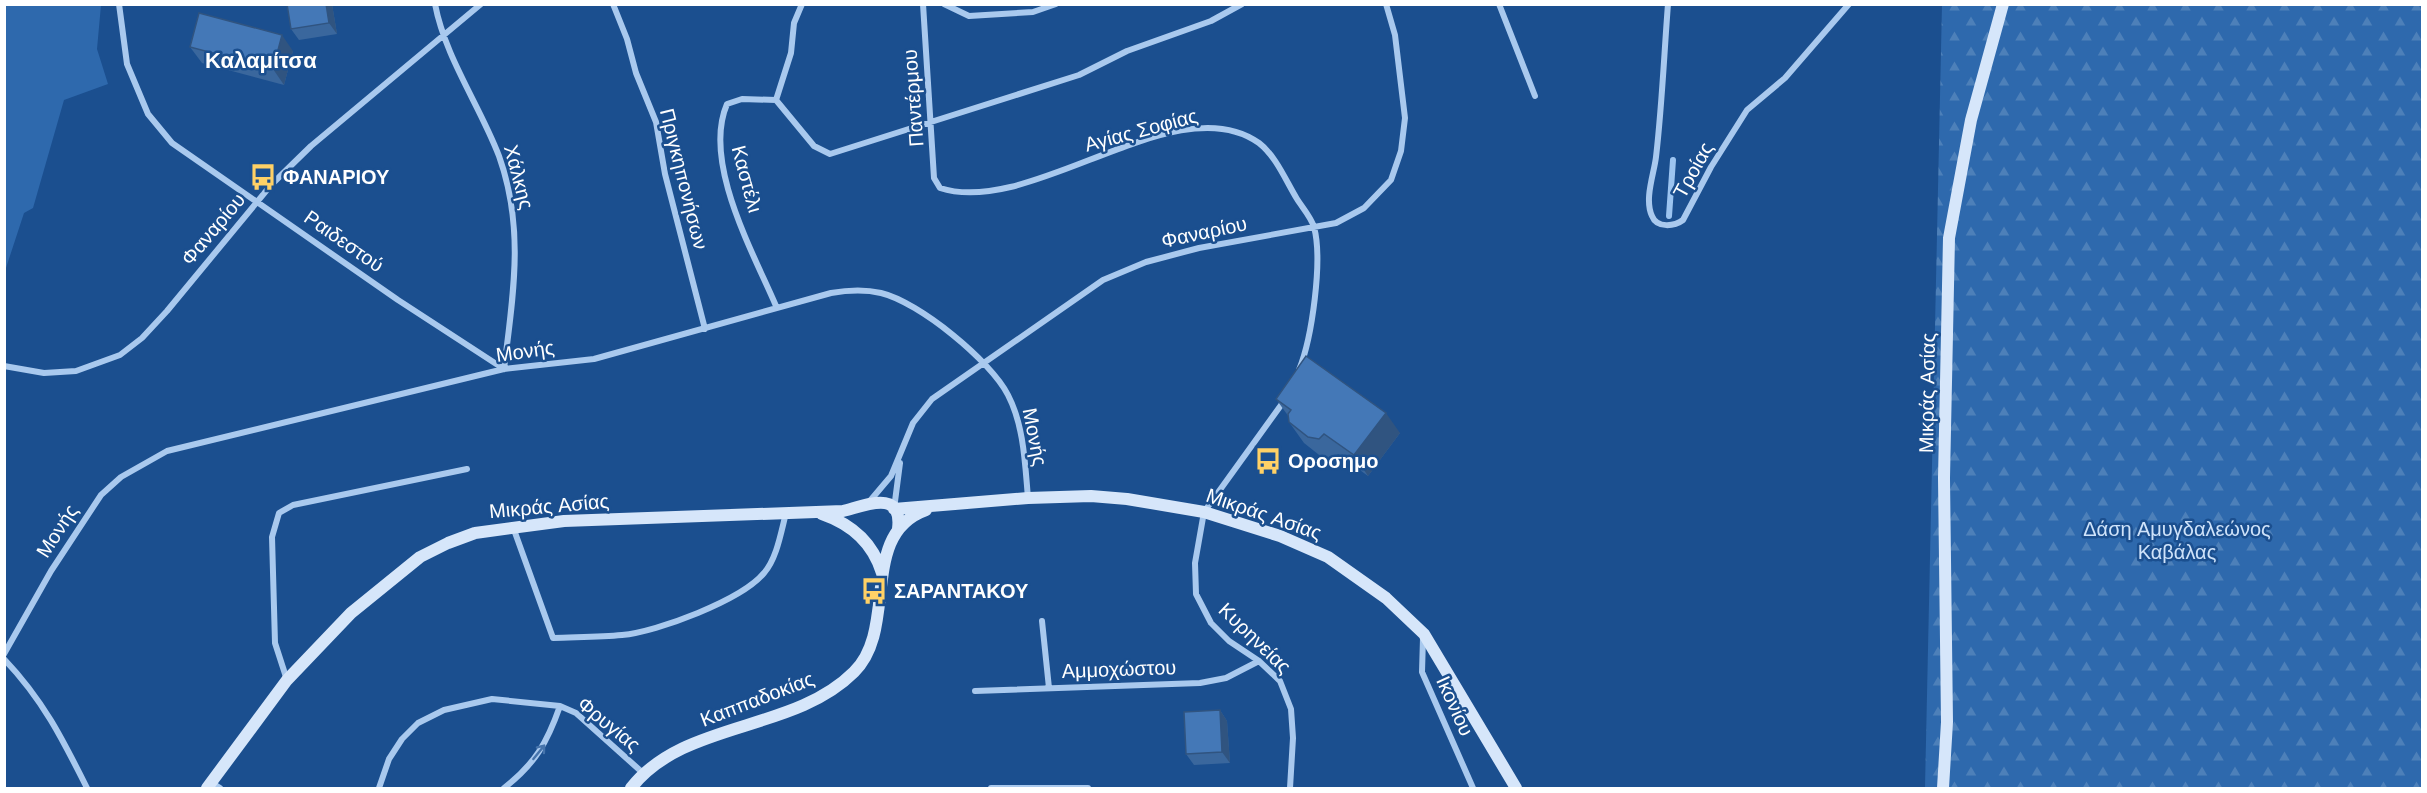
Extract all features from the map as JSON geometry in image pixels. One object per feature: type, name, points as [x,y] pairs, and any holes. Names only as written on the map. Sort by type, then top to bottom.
[{"type":"street","name":"Ραιδεστού","points":[[119,4],[127,64],[148,114],[172,143],[398,300],[504,369]]},
{"type":"street","name":"Χάλκης","points":[[435,4],[442,35],[477,102],[509,190],[517,261],[504,369]]},
{"type":"street","name":"Φαναρίου","points":[[4,366],[44,373],[75,371],[120,355],[142,338],[167,311],[258,201],[311,146],[481,4]]},
{"type":"street","name":"Πριγκηπονήσων","points":[[613,4],[627,39],[636,73],[656,122],[665,174],[705,329]]},
{"type":"street","points":[[802,4],[794,23],[791,53],[776,100],[814,146],[830,154],[1079,75],[1127,51],[1211,21],[1242,4]]},
{"type":"street","name":"Παντέρμου","points":[[923,4],[934,178],[940,188]]},
{"type":"street","points":[[944,4],[969,16],[1033,12],[1056,4]]},
{"type":"street","name":"Φαναρίου","points":[[901,453],[913,423],[932,399],[1103,280],[1146,262],[1199,248],[1336,223],[1364,208],[1390,180],[1401,151],[1405,118],[1395,34],[1386,4]]},
{"type":"street","points":[[1499,4],[1535,96]]},
{"type":"street","name":"Τροίας","points":[[1668,4],[1656,157],[1650,198],[1652,216],[1658,223],[1666,225],[1677,225],[1683,220],[1711,167],[1747,111],[1785,78],[1848,4]]},
{"type":"street","name":"Μικράς Ασίας","points":[[1943,789],[1947,722],[1944,511],[1949,238],[1971,120],[2002,4]]},
{"type":"street","name":"Καστέλι","points":[[776,100],[742,99],[727,105],[722,117],[719,142],[735,208],[776,306]]},
{"type":"street","name":"Αγίας Σοφίας","points":[[940,188],[958,194],[1003,189],[1154,138],[1205,127],[1239,132],[1260,144],[1278,166],[1314,226],[1316,271],[1314,301],[1309,334],[1295,378]]},
{"type":"street","name":"Μονής","points":[[4,654],[51,571],[101,495],[143,464],[167,451],[504,369],[594,359],[705,329],[776,306],[856,290],[883,293],[935,322],[984,361],[1008,394],[1017,415],[1028,498]]},
{"type":"street","points":[[1204,512],[1286,399]]},
{"type":"street","points":[[883,577],[873,551],[860,536],[855,519],[891,476],[901,453]]},
{"type":"street","points":[[894,509],[901,453]]},
{"type":"street","points":[[287,680],[275,643],[272,537],[279,513],[292,505],[467,469]]},
{"type":"street","name":"Μικράς Ασίας","points":[[894,509],[1028,498],[1103,497],[1204,512],[1280,536],[1328,557],[1386,598],[1424,634],[1484,730],[1516,789]]},
{"type":"street","points":[[866,504],[883,502],[894,509],[898,515],[898,529]]},
{"type":"street","name":"Μικράς Ασίας","points":[[213,787],[287,680],[351,613],[420,557],[475,533],[513,526],[564,521],[820,513],[866,504]]},
{"type":"street","points":[[820,513],[835,518],[860,536],[877,544],[890,540],[898,529],[920,512],[942,504]]},
{"type":"street","name":"Κυρηνείας","points":[[1204,512],[1195,563],[1196,594],[1211,623],[1229,641],[1259,661],[1280,681],[1291,710],[1293,738],[1290,789]]},
{"type":"street","points":[[513,526],[554,638],[625,635],[678,621],[744,590],[765,573],[776,550],[786,513]]},
{"type":"street","name":"Καππαδοκίας","points":[[631,789],[643,773],[675,751],[809,703],[838,687],[857,669],[869,647],[890,540]]},
{"type":"street","points":[[1042,621],[1049,688]]},
{"type":"street","name":"Ικονίου","points":[[1424,634],[1422,672],[1473,789]]},
{"type":"street","points":[[4,659],[32,688],[63,739],[87,788]]},
{"type":"street","name":"Αμμοχώστου","points":[[975,691],[1200,683],[1226,678],[1259,661]]},
{"type":"street","name":"Φρυγίας","points":[[379,789],[389,759],[402,739],[418,723],[444,710],[492,699],[560,706],[576,713],[643,773]]},
{"type":"street","points":[[504,789],[519,777],[548,741],[560,706]]},
{"type":"street","points":[[991,789],[1088,789]]},
{"type":"green space","points":[[5,4],[101,5],[97,49],[108,84],[64,100],[33,208],[24,213],[5,271]]},
{"type":"green space","name":"Δάση Αμυγδαλεώνος Καβάλας","points":[[1942,5],[2422,5],[2422,788],[1925,788]]},
{"type":"building","points":[[287,4],[326,4],[329,23],[291,29]]},
{"type":"building","points":[[199,13],[282,35],[273,69],[190,47]]},
{"type":"building","points":[[1306,356],[1386,413],[1354,455],[1324,434],[1319,439],[1308,437],[1289,422],[1288,414],[1291,410],[1276,399]]},
{"type":"building","points":[[1220,710],[1222,752],[1186,754],[1184,712]]},
{"type":"waterway","points":[[1669,216],[1673,160]]},
{"type":"place","name":"ΦΑΝΑΡΙΟΥ","points":[[263,177]]},
{"type":"place","name":"Οροσημο","points":[[1268,461]]},
{"type":"place","name":"ΣΑΡΑΝΤΑΚΟΥ","points":[[874,591]]},
{"type":"district","name":"Καλαμίτσα","points":[[261,60]]}]
